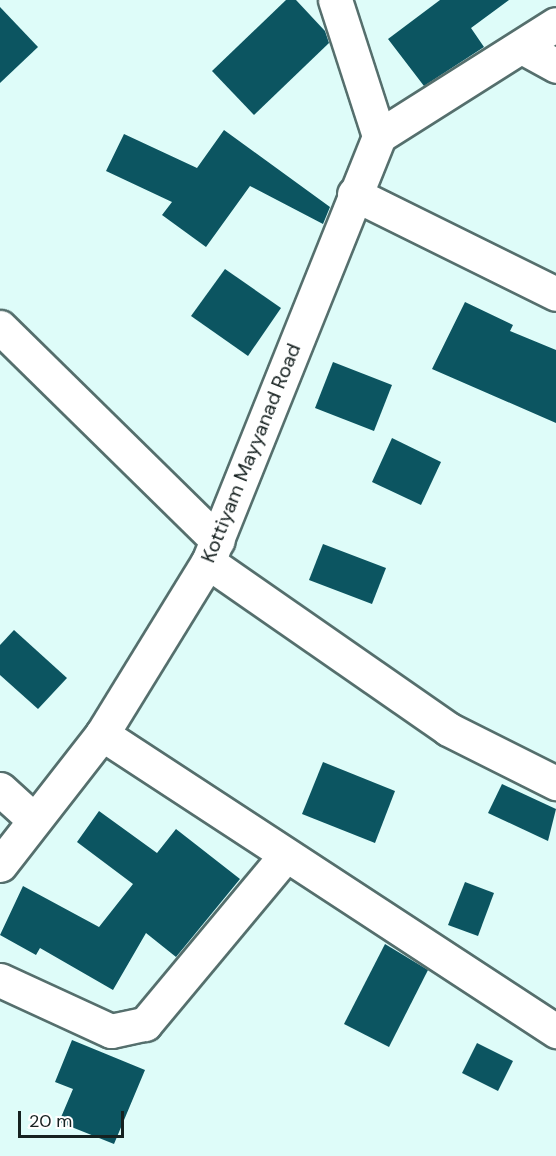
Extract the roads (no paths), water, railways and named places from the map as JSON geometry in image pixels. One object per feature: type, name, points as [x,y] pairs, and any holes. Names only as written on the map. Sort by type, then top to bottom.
[{"type":"street","points":[[335,0],[380,136],[524,48],[556,24]]},
{"type":"street","points":[[524,48],[556,66]]},
{"type":"street","name":"Kottiyam Mayyanad Road","points":[[0,865],[32,818],[102,734],[213,551],[354,195],[380,136]]},
{"type":"street","points":[[354,195],[556,294]]},
{"type":"street","points":[[0,327],[213,551],[448,729],[556,783]]},
{"type":"street","points":[[102,734],[285,856],[511,997],[556,1032]]},
{"type":"street","points":[[0,789],[32,818]]},
{"type":"street","points":[[0,980],[111,1030],[145,1024],[285,856]]}]
